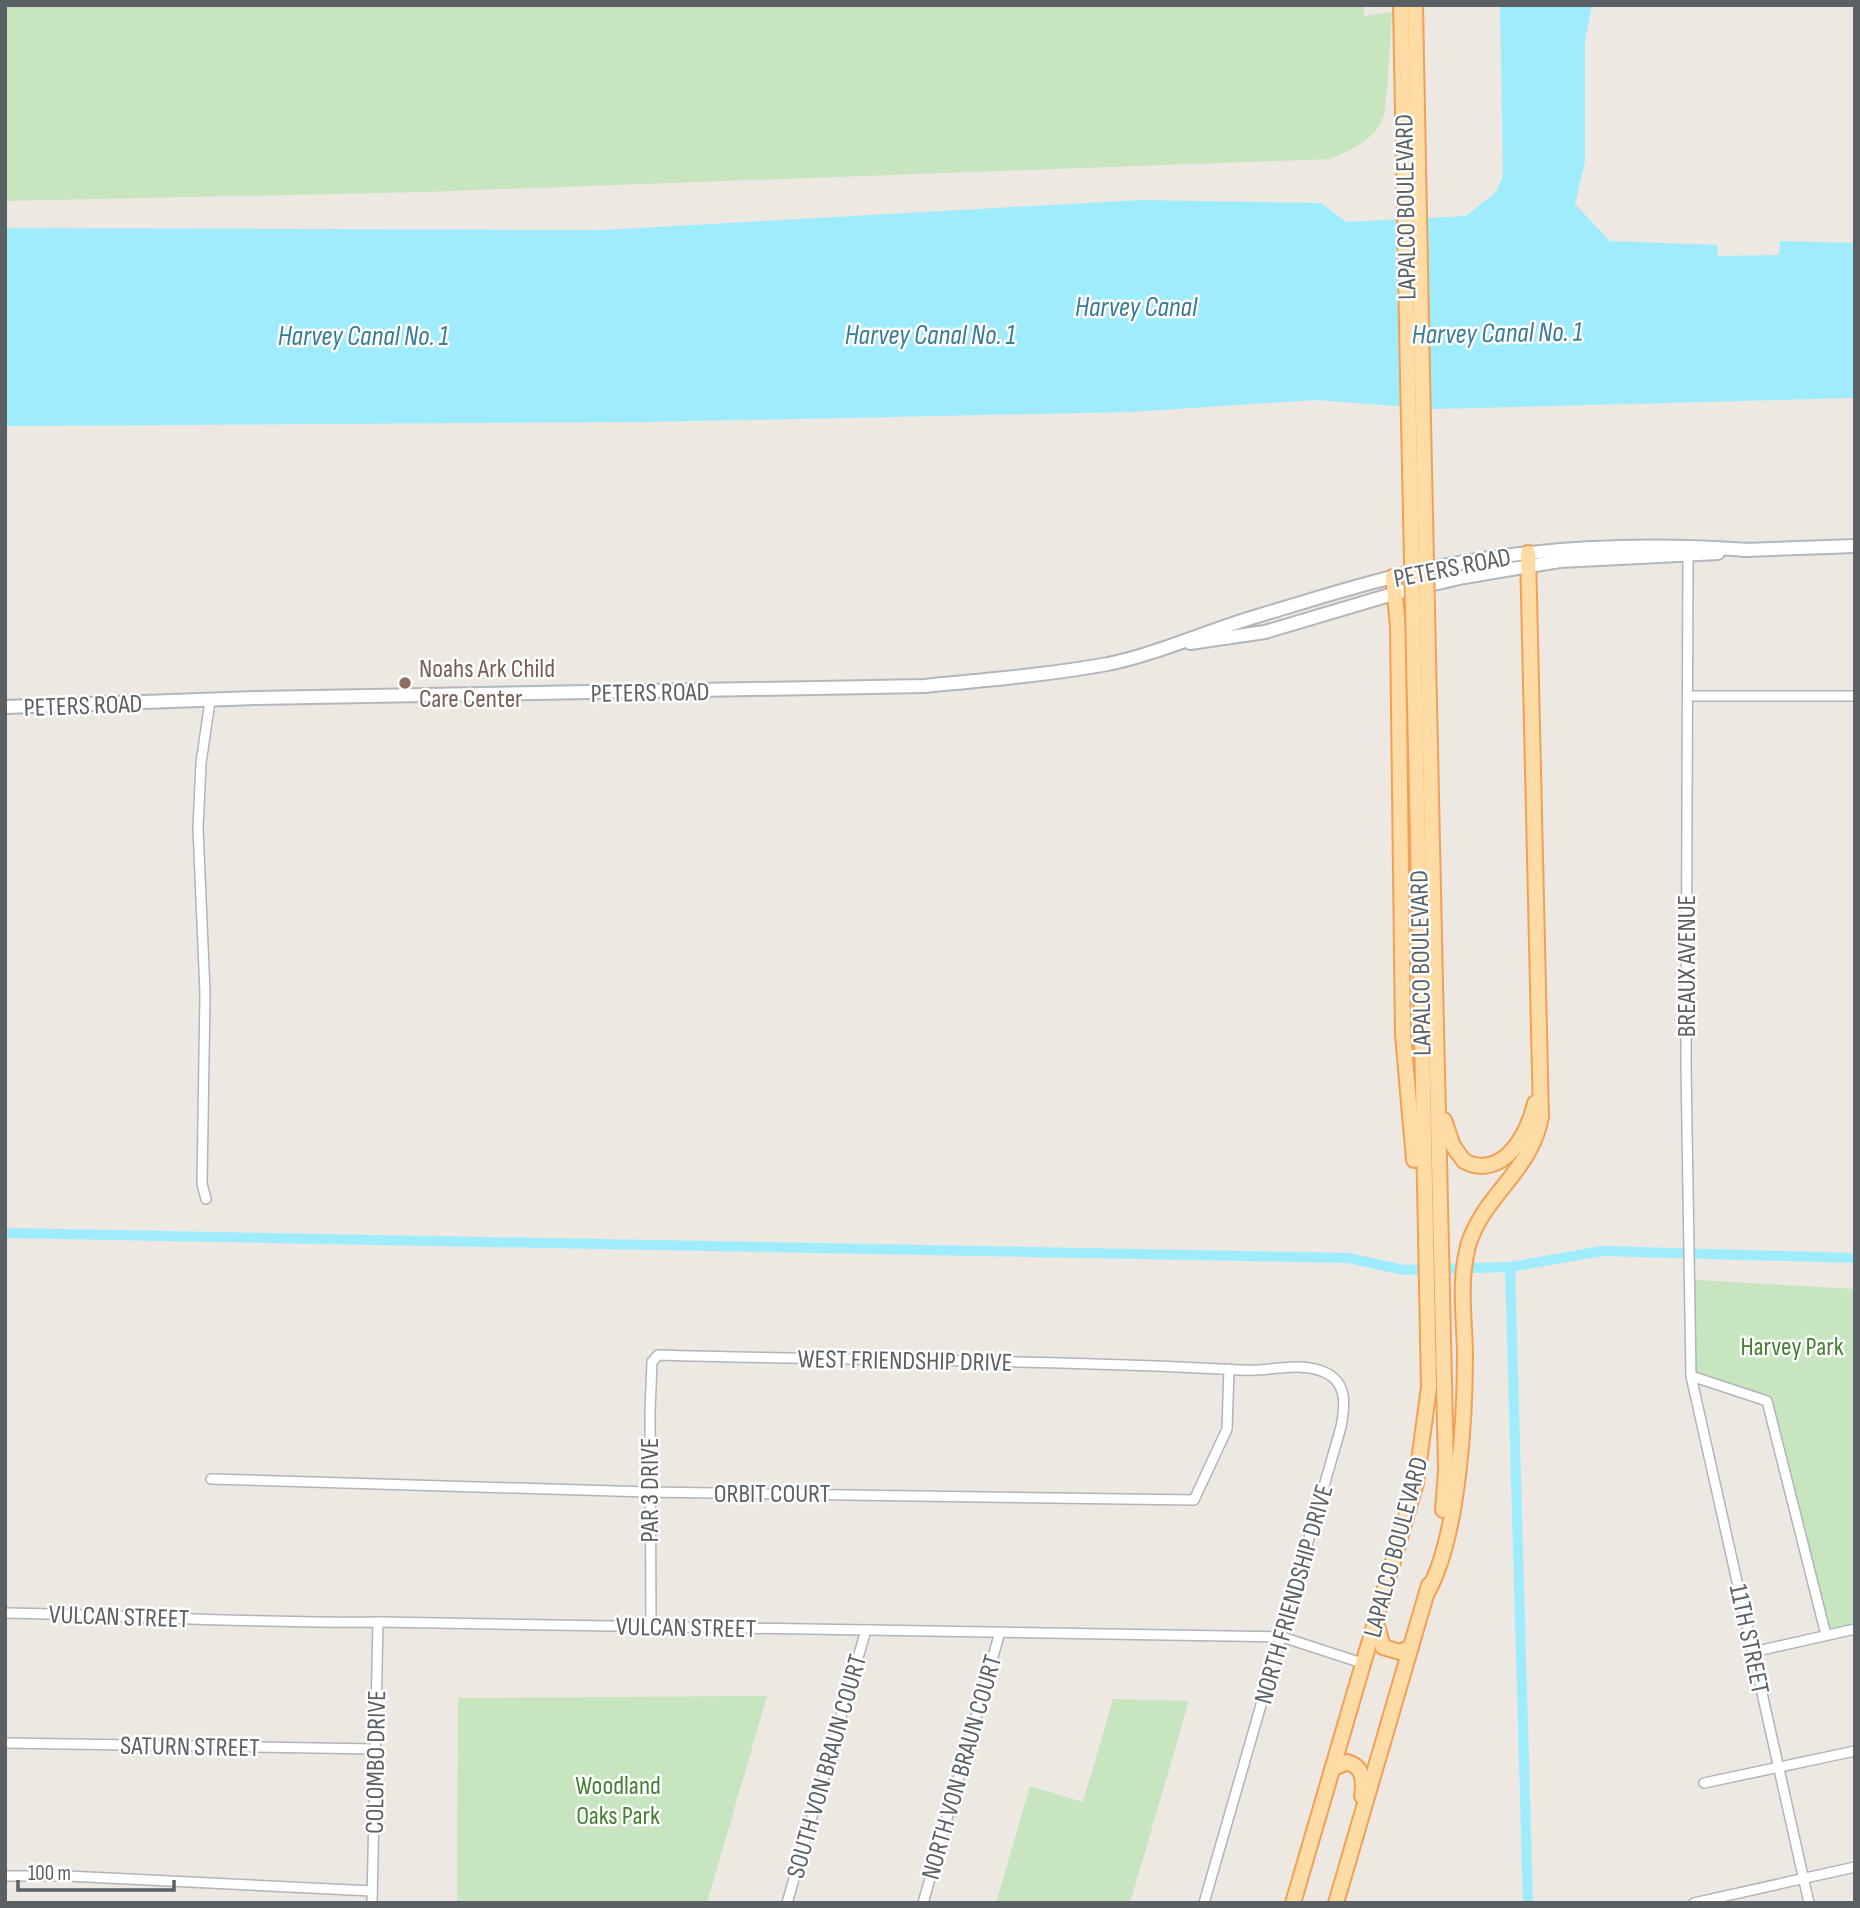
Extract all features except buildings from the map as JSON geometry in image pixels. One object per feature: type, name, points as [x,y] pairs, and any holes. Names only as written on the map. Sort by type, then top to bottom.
[{"type":"main road","name":"LAPALCO BOULEVARD","points":[[1336,1903],[1427,1593],[1442,1525],[1446,1484],[1439,1102],[1428,983],[1401,5]]},
{"type":"main road","name":"LAPALCO BOULEVARD","points":[[1293,1903],[1416,1483],[1429,1387],[1425,1249],[1428,983],[1415,5]]},
{"type":"main road","name":"PETERS ROAD","points":[[1165,647],[1265,632],[1396,593],[1528,560],[1693,546],[1749,550]]},
{"type":"main road","name":"PETERS ROAD","points":[[5,707],[924,686],[1031,676],[1149,654],[1212,629],[1393,577],[1467,561],[1560,561],[1855,546]]},
{"type":"main road","points":[[1427,1593],[1439,1572],[1454,1502],[1465,1366],[1463,1289],[1468,1247],[1485,1210],[1518,1171],[1533,1143],[1541,1117],[1528,560]]},
{"type":"main road","points":[[1393,577],[1396,593],[1405,1063],[1425,1249]]},
{"type":"main road","points":[[1439,1102],[1448,1136],[1458,1154],[1470,1164],[1488,1166],[1501,1162],[1519,1141],[1532,1114],[1539,1085]]},
{"type":"main road","points":[[1376,1620],[1383,1647],[1400,1651],[1411,1647]]},
{"type":"main road","points":[[1332,1769],[1347,1762],[1361,1773],[1364,1781],[1357,1832]]},
{"type":"street","name":"BREAUX AVENUE","points":[[1688,556],[1688,1286],[1691,1376]]},
{"type":"street","points":[[1688,696],[1855,696]]},
{"type":"street","points":[[206,1199],[202,1184],[205,993],[198,828],[201,763],[209,701]]},
{"type":"street","name":"WEST FRIENDSHIP DRIVE","points":[[658,1355],[1229,1369]]},
{"type":"street","name":"PAR 3 DRIVE","points":[[651,1627],[648,1492],[652,1362],[658,1355]]},
{"type":"street","name":"NORTH FRIENDSHIP DRIVE","points":[[1204,1903],[1282,1637],[1346,1403],[1340,1386],[1326,1373],[1299,1366],[1241,1371],[1229,1369]]},
{"type":"street","name":"ORBIT COURT","points":[[211,1479],[648,1492],[1194,1500],[1227,1429],[1229,1369]]},
{"type":"street","points":[[1691,1376],[1767,1401],[1826,1635]]},
{"type":"street","name":"11TH STREET","points":[[1691,1376],[1809,1903]]},
{"type":"street","name":"VULCAN STREET","points":[[5,1613],[145,1615],[284,1624],[378,1622],[1282,1637],[1362,1663]]},
{"type":"street","name":"COLOMBO DRIVE","points":[[372,1903],[378,1622]]},
{"type":"street","points":[[1753,1651],[1855,1629]]},
{"type":"street","name":"SOUTH VON BRAUN COURT","points":[[787,1903],[866,1630]]},
{"type":"street","name":"NORTH VON BRAUN COURT","points":[[923,1903],[999,1632]]},
{"type":"street","name":"SATURN STREET","points":[[5,1743],[375,1749]]},
{"type":"street","points":[[1704,1783],[1855,1751]]},
{"type":"street","points":[[1694,1903],[1855,1867]]},
{"type":"street","points":[[5,1876],[67,1875],[372,1891]]},
{"type":"green space","points":[[5,5],[1364,5],[1364,16],[1392,12],[1382,121],[1366,140],[1330,159],[423,192],[5,201]]},
{"type":"green space","name":"Harvey Park","points":[[1695,1280],[1855,1289],[1855,1629],[1826,1635],[1767,1402],[1691,1376]]},
{"type":"green space","name":"Woodland Oaks Park","points":[[767,1696],[707,1903],[457,1903],[458,1698]]},
{"type":"green space","points":[[1113,1699],[1189,1701],[1130,1903],[996,1903],[1030,1786],[1083,1802]]},
{"type":"water","name":"Harvey Canal","points":[[1500,5],[1592,5],[1585,40],[1585,162],[1575,204],[1610,241],[1717,245],[1718,256],[1779,255],[1780,241],[1855,243],[1855,398],[1437,409],[1316,400],[1131,412],[648,422],[5,426],[5,228],[602,230],[1141,200],[1321,203],[1346,222],[1466,216],[1496,192],[1503,176]]},
{"type":"waterway","points":[[5,1233],[1349,1258],[1403,1270],[1510,1267],[1602,1251],[1855,1258]]},
{"type":"waterway","points":[[1510,1267],[1528,1903]]},
{"type":"place","name":"Noahs Ark Child Care Center","points":[[405,683]]},
{"type":"water label","name":"Harvey Canal No. 1","points":[[1497,332]]},
{"type":"water label","name":"Harvey Canal No. 1","points":[[930,334]]},
{"type":"water label","name":"Harvey Canal No. 1","points":[[363,335]]}]
